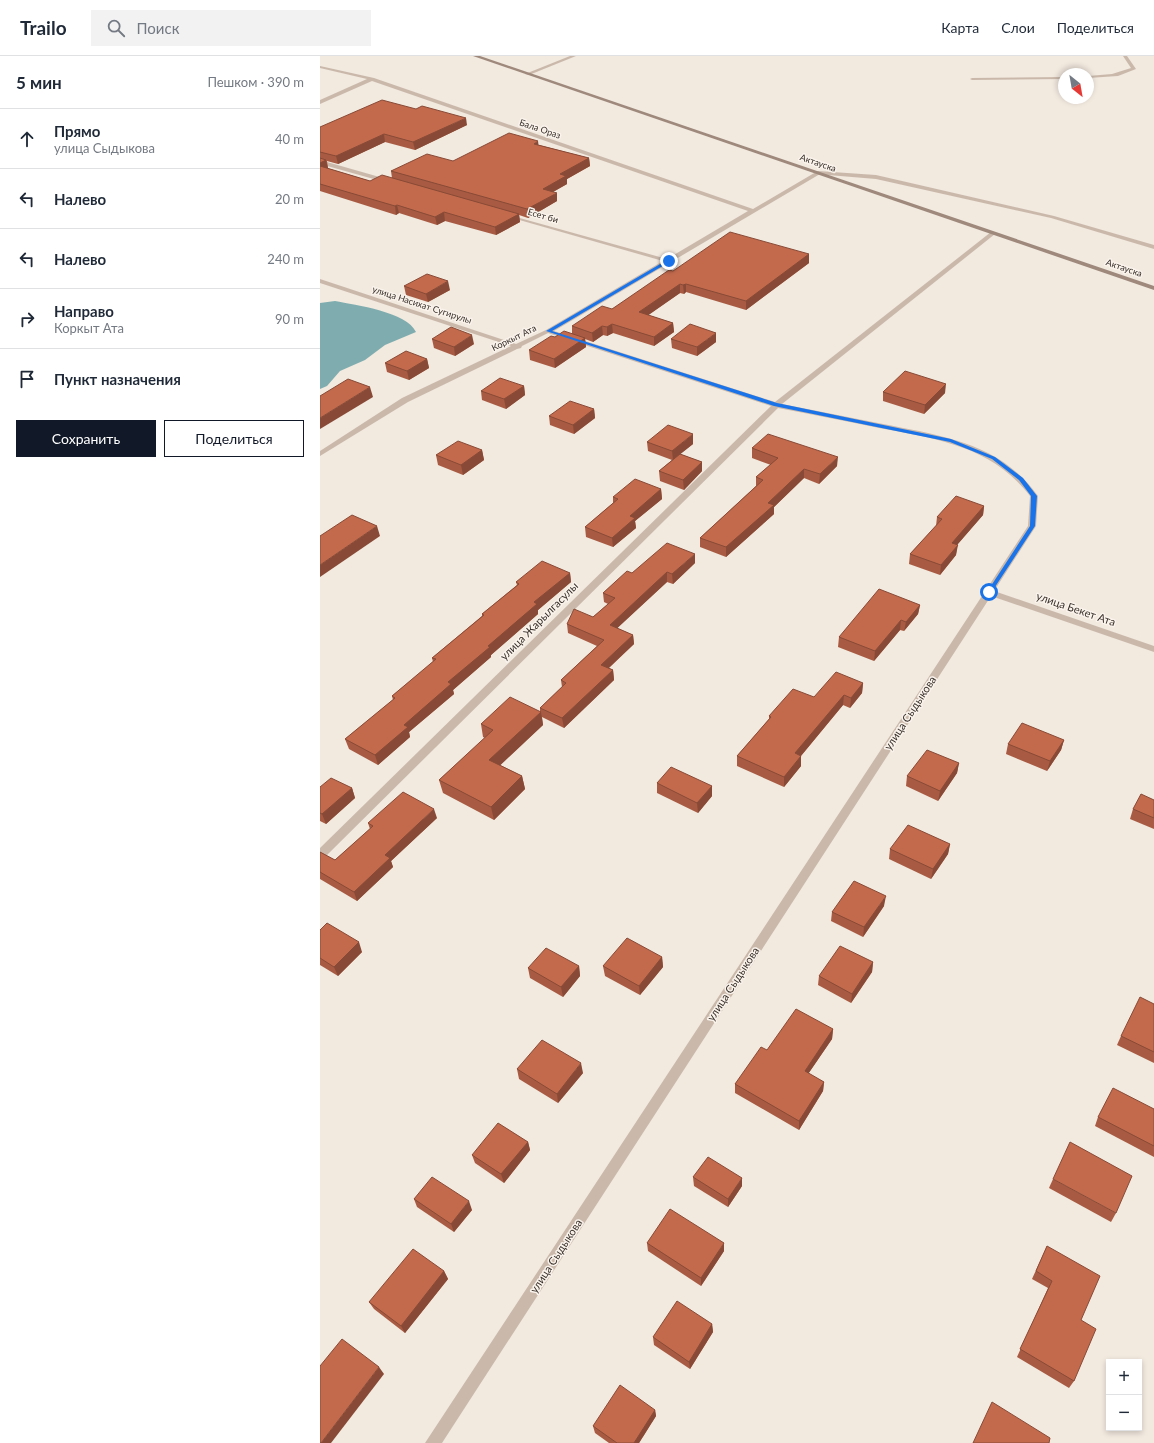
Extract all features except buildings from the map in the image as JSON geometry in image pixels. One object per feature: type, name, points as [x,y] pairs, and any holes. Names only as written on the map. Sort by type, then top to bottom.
[{"type":"main road","name":"Актауска","points":[[476,56],[1154,288]]},
{"type":"street","points":[[527,74],[574,56]]},
{"type":"street","points":[[1094,77],[1125,73],[1134,68],[1125,56]]},
{"type":"street","name":"Бала Ораз","points":[[320,66],[372,79],[753,211]]},
{"type":"street","points":[[972,80],[1058,78]]},
{"type":"street","points":[[320,102],[372,79]]},
{"type":"street","points":[[320,162],[396,184]]},
{"type":"street","points":[[818,173],[876,177],[1052,216],[1154,247]]},
{"type":"street","name":"Коркыт Ата","points":[[320,454],[405,400],[519,347],[818,173]]},
{"type":"street","name":"Есет би","points":[[502,214],[669,261]]},
{"type":"street","name":"улица Жарылгасулы","points":[[320,855],[776,405],[994,233]]},
{"type":"street","name":"улица Насихат Сугирулы","points":[[320,281],[519,347]]},
{"type":"street","points":[[548,331],[776,405]]},
{"type":"street","name":"улица Сыдыкова","points":[[433,1443],[1032,526],[1034,496],[1021,479],[994,458],[951,440],[776,405]]},
{"type":"street","name":"улица Бекет Ата","points":[[989,592],[1154,649]]},
{"type":"water","points":[[335,301],[367,307],[392,314],[411,325],[416,332],[385,345],[365,360],[340,371],[327,386],[320,389],[320,303]]},
{"type":"route","points":[[669,261],[548,331],[776,405],[951,440],[994,458],[1021,479],[1034,496],[1032,526],[989,592]]}]
